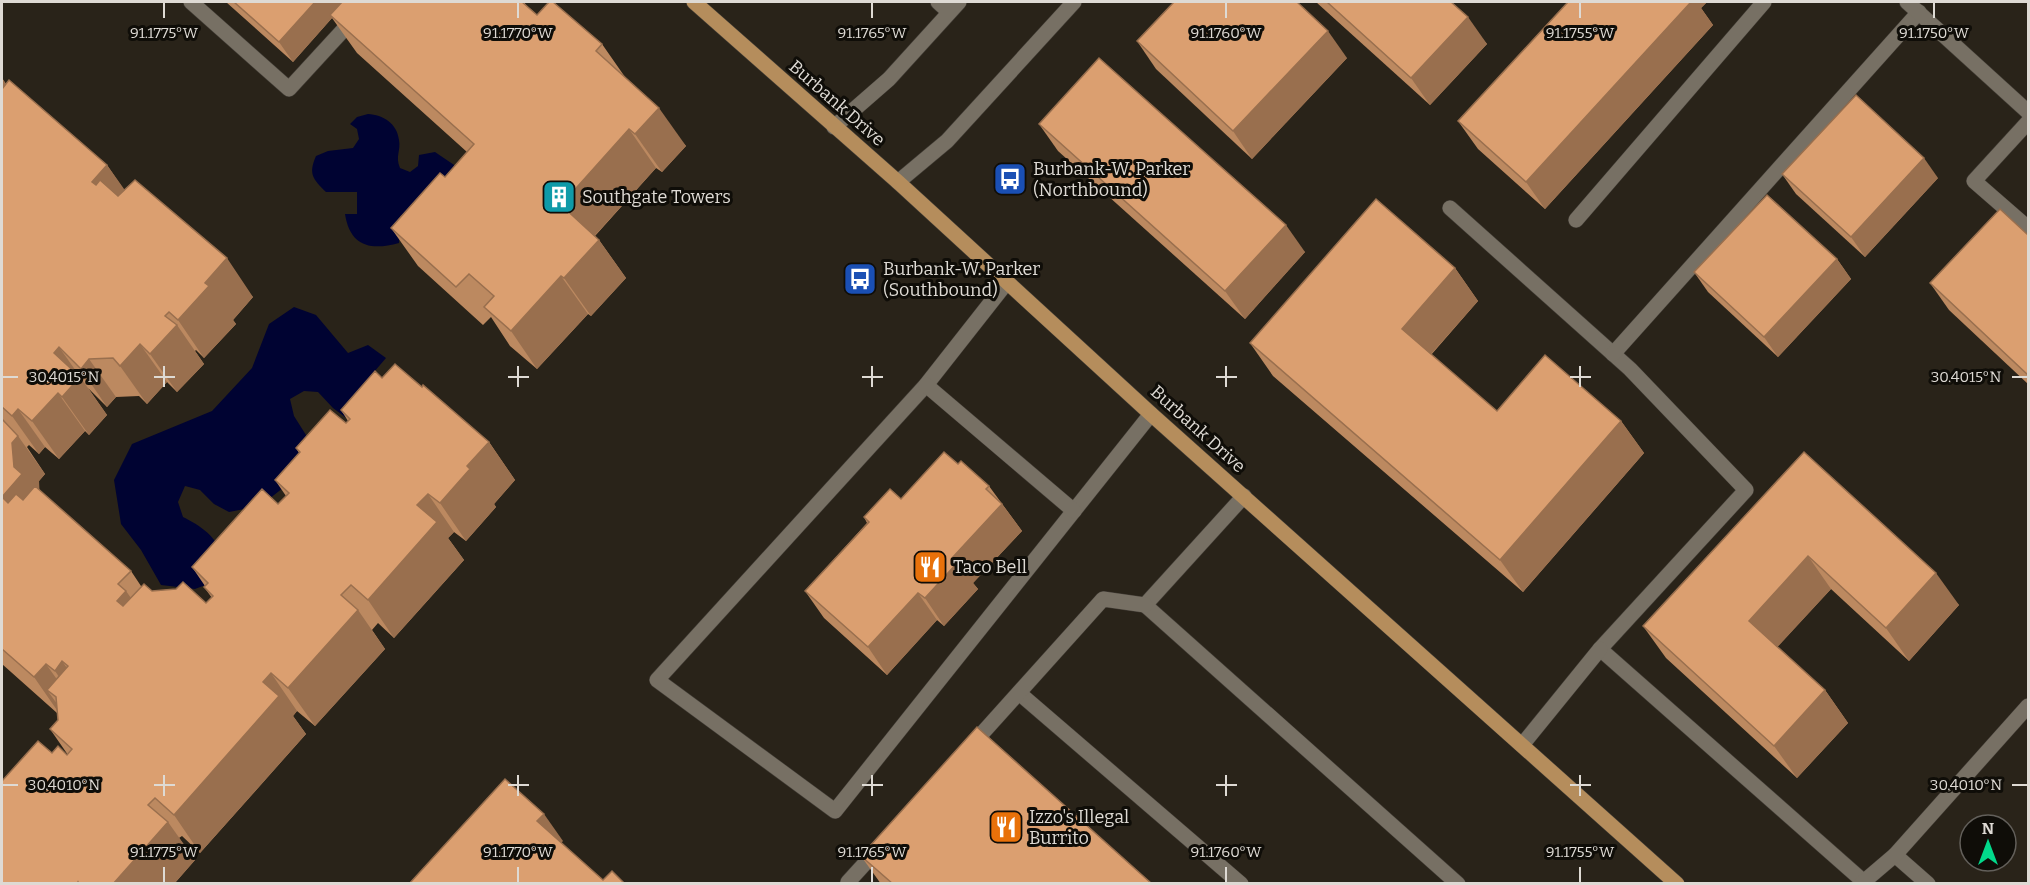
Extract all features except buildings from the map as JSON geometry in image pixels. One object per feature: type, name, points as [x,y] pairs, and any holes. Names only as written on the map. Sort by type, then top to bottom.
[{"type":"main road","name":"Burbank Drive","points":[[694,2],[834,128],[898,182],[1151,414],[1677,884]]},
{"type":"street","points":[[191,2],[289,89],[369,2]]},
{"type":"street","points":[[898,182],[946,141],[1074,2]]},
{"type":"street","points":[[1576,220],[1764,2]]},
{"type":"street","points":[[1907,2],[2028,112]]},
{"type":"street","points":[[834,128],[889,79],[949,5]]},
{"type":"street","points":[[1613,354],[1919,12]]},
{"type":"street","points":[[2028,122],[1974,181],[2028,228]]},
{"type":"street","points":[[1450,208],[1613,354],[1746,490],[1600,649],[1522,745]]},
{"type":"street","points":[[1007,282],[926,385],[657,681],[835,811],[1151,414]]},
{"type":"street","points":[[926,385],[1074,511]]},
{"type":"street","points":[[1146,604],[1244,496]]},
{"type":"street","points":[[957,762],[1103,599],[1146,604],[1458,884]]},
{"type":"street","points":[[1600,649],[1862,882],[1895,855],[2028,706]]},
{"type":"street","points":[[1019,693],[1241,884]]},
{"type":"street","points":[[849,884],[848,882],[887,839]]},
{"type":"street","points":[[1895,855],[1928,884]]},
{"type":"shaded area","points":[[368,114],[384,118],[398,134],[400,168],[410,172],[418,166],[419,155],[435,152],[460,169],[409,213],[400,216],[399,243],[389,245],[370,246],[357,239],[351,233],[345,214],[357,214],[357,192],[326,192],[315,180],[312,172],[316,156],[328,151],[353,148],[359,139],[357,129],[350,124],[357,117]]},
{"type":"shaded area","points":[[294,307],[316,315],[348,353],[368,345],[386,358],[374,372],[374,395],[349,420],[333,408],[318,392],[304,391],[290,399],[294,416],[306,435],[306,454],[297,477],[260,506],[229,512],[214,504],[200,490],[185,486],[178,502],[183,517],[202,528],[216,543],[221,557],[220,566],[216,581],[195,589],[161,585],[141,550],[121,524],[114,480],[132,444],[212,411],[252,368],[269,324]]},
{"type":"place","name":"Burbank-W. Parker (Northbound)","points":[[1010,179]]},
{"type":"place","name":"Southgate Towers","points":[[559,197]]},
{"type":"place","name":"Burbank-W. Parker (Southbound)","points":[[860,279]]},
{"type":"place","name":"Taco Bell","points":[[930,567]]},
{"type":"place","name":"Izzo's Illegal Burrito","points":[[1006,827]]}]
